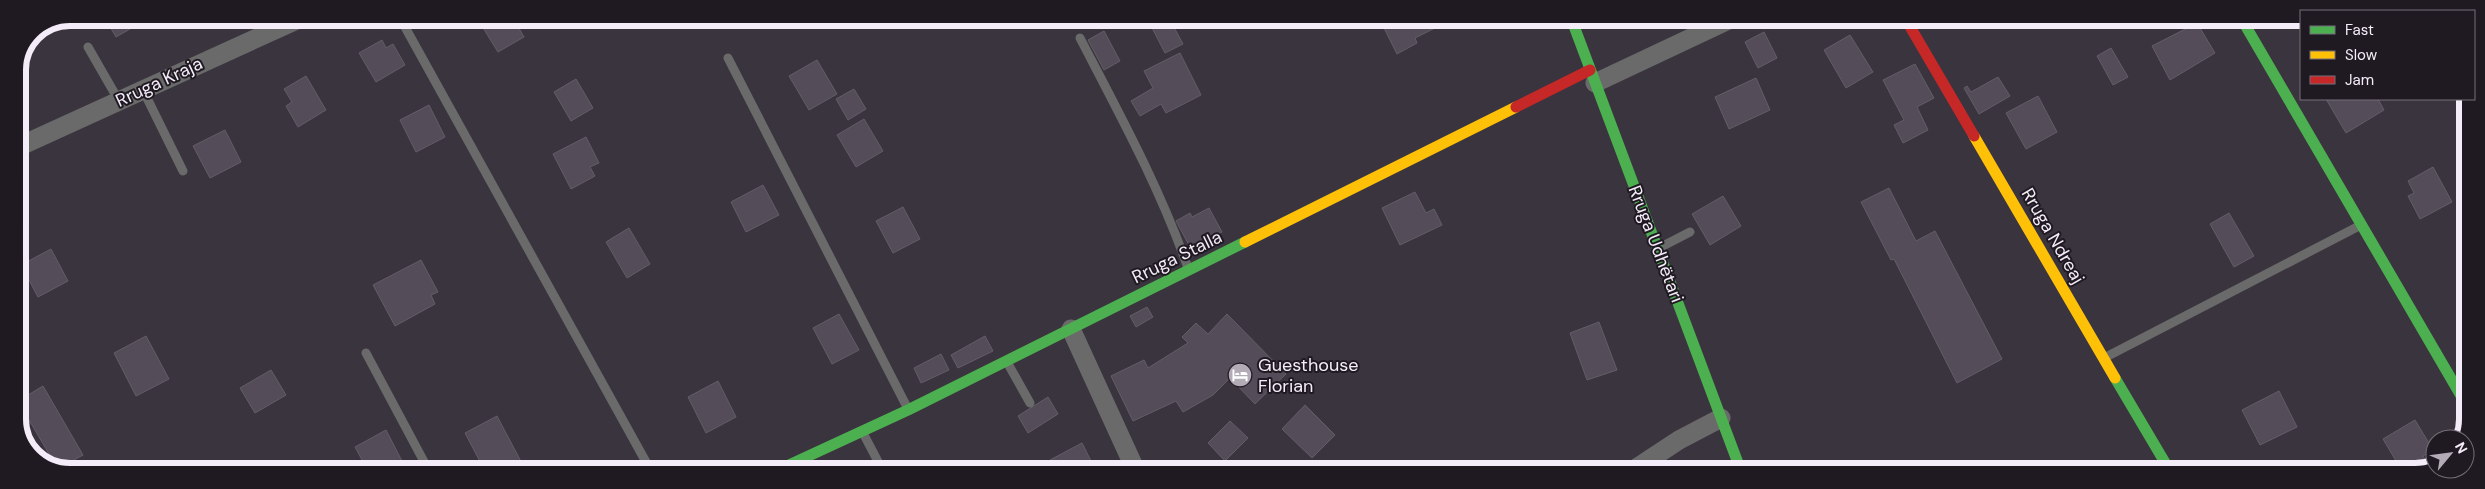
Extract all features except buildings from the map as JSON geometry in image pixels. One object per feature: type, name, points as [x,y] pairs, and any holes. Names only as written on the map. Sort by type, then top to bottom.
[{"type":"street","name":"Rruga Kraja","points":[[26,139],[119,101],[283,26]]},
{"type":"street","name":"Rruga Udhëtari","points":[[1574,26],[1738,463]]},
{"type":"street","points":[[1593,77],[1714,26]]},
{"type":"street","name":"Rruga Ndreaj","points":[[1911,26],[2165,463]]},
{"type":"street","points":[[2246,26],[2459,392]]},
{"type":"street","name":"Rruga Stalla","points":[[812,463],[862,431],[1593,77]]},
{"type":"street","points":[[1071,329],[1132,463]]},
{"type":"street","points":[[1644,463],[1679,440],[1721,418]]},
{"type":"lane","points":[[404,26],[647,463]]},
{"type":"lane","points":[[1080,38],[1144,162],[1176,232],[1189,271]]},
{"type":"lane","points":[[88,47],[119,101]]},
{"type":"lane","points":[[728,58],[908,410]]},
{"type":"lane","points":[[143,90],[183,170]]},
{"type":"lane","points":[[2104,358],[2362,224]]},
{"type":"lane","points":[[1657,248],[1690,232]]},
{"type":"lane","points":[[366,353],[425,463]]},
{"type":"lane","points":[[1006,361],[1030,403]]},
{"type":"lane","points":[[862,431],[879,463]]},
{"type":"traffic: fast","points":[[1574,26],[1738,463]]},
{"type":"traffic: fast","points":[[2246,26],[2459,392]]},
{"type":"traffic: fast","points":[[793,463],[908,410],[1245,242]]},
{"type":"traffic: fast","points":[[2115,378],[2165,463]]},
{"type":"traffic: slow","points":[[1245,242],[1516,107]]},
{"type":"traffic: slow","points":[[1974,136],[2115,378]]},
{"type":"traffic: jam","points":[[1910,26],[1974,136]]},
{"type":"traffic: jam","points":[[1516,107],[1590,70]]},
{"type":"place","name":"Guesthouse Florian","points":[[1240,375]]}]
